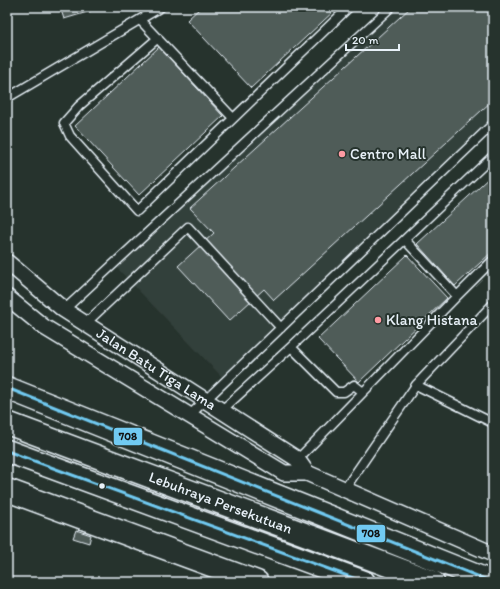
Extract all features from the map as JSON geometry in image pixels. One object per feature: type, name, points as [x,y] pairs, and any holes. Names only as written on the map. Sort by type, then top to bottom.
[{"type":"highway","points":[[7,388],[492,582]]},
{"type":"highway","name":"Lebuhraya Persekutuan","points":[[7,424],[433,582]]},
{"type":"highway","name":"Lebuhraya Persekutuan","points":[[7,451],[364,582]]},
{"type":"highway","points":[[7,490],[258,582]]},
{"type":"street","name":"Jalan Batu Tiga Lama","points":[[7,262],[64,310],[297,460],[307,473]]},
{"type":"street","name":"Jalan Batu Tiga Lama","points":[[7,297],[44,327],[284,473],[307,473],[493,554]]},
{"type":"street","points":[[44,327],[64,310]]},
{"type":"lane","points":[[7,98],[161,7]]},
{"type":"lane","points":[[64,310],[391,7]]},
{"type":"lane","points":[[158,38],[78,106],[64,123],[70,136],[137,211],[347,8]]},
{"type":"lane","points":[[140,20],[233,118]]},
{"type":"lane","points":[[190,415],[493,124]]},
{"type":"lane","points":[[221,411],[493,156]]},
{"type":"lane","points":[[85,324],[188,227],[281,328]]},
{"type":"lane","points":[[405,240],[457,296]]},
{"type":"lane","points":[[284,473],[493,260]]},
{"type":"lane","points":[[344,490],[416,385],[493,304]]},
{"type":"lane","points":[[291,347],[336,392],[344,392],[354,385],[363,392]]},
{"type":"lane","points":[[416,385],[493,423]]},
{"type":"shaded area","name":"Centro Mall","points":[[397,7],[493,7],[493,118],[222,377],[116,267]]},
{"type":"building","points":[[60,7],[90,7],[91,11],[64,19]]},
{"type":"building","points":[[201,7],[332,7],[335,10],[251,88],[187,20]]},
{"type":"building","name":"Centro Mall","points":[[411,7],[493,7],[493,100],[274,300],[264,289],[229,321],[178,266],[214,233],[190,208]]},
{"type":"building","points":[[159,47],[223,116],[139,195],[75,126]]},
{"type":"building","points":[[493,174],[493,251],[455,286],[417,244]]},
{"type":"building","points":[[407,255],[447,298],[359,382],[318,339]]},
{"type":"building","points":[[76,530],[91,535],[89,543],[73,538]]},
{"type":"transit line","name":"708","points":[[7,388],[492,582]]},
{"type":"transit line","name":"708","points":[[7,451],[364,582]]},
{"type":"place","name":"Centro Mall","points":[[342,154]]},
{"type":"place","name":"Klang Histana","points":[[378,320]]}]
